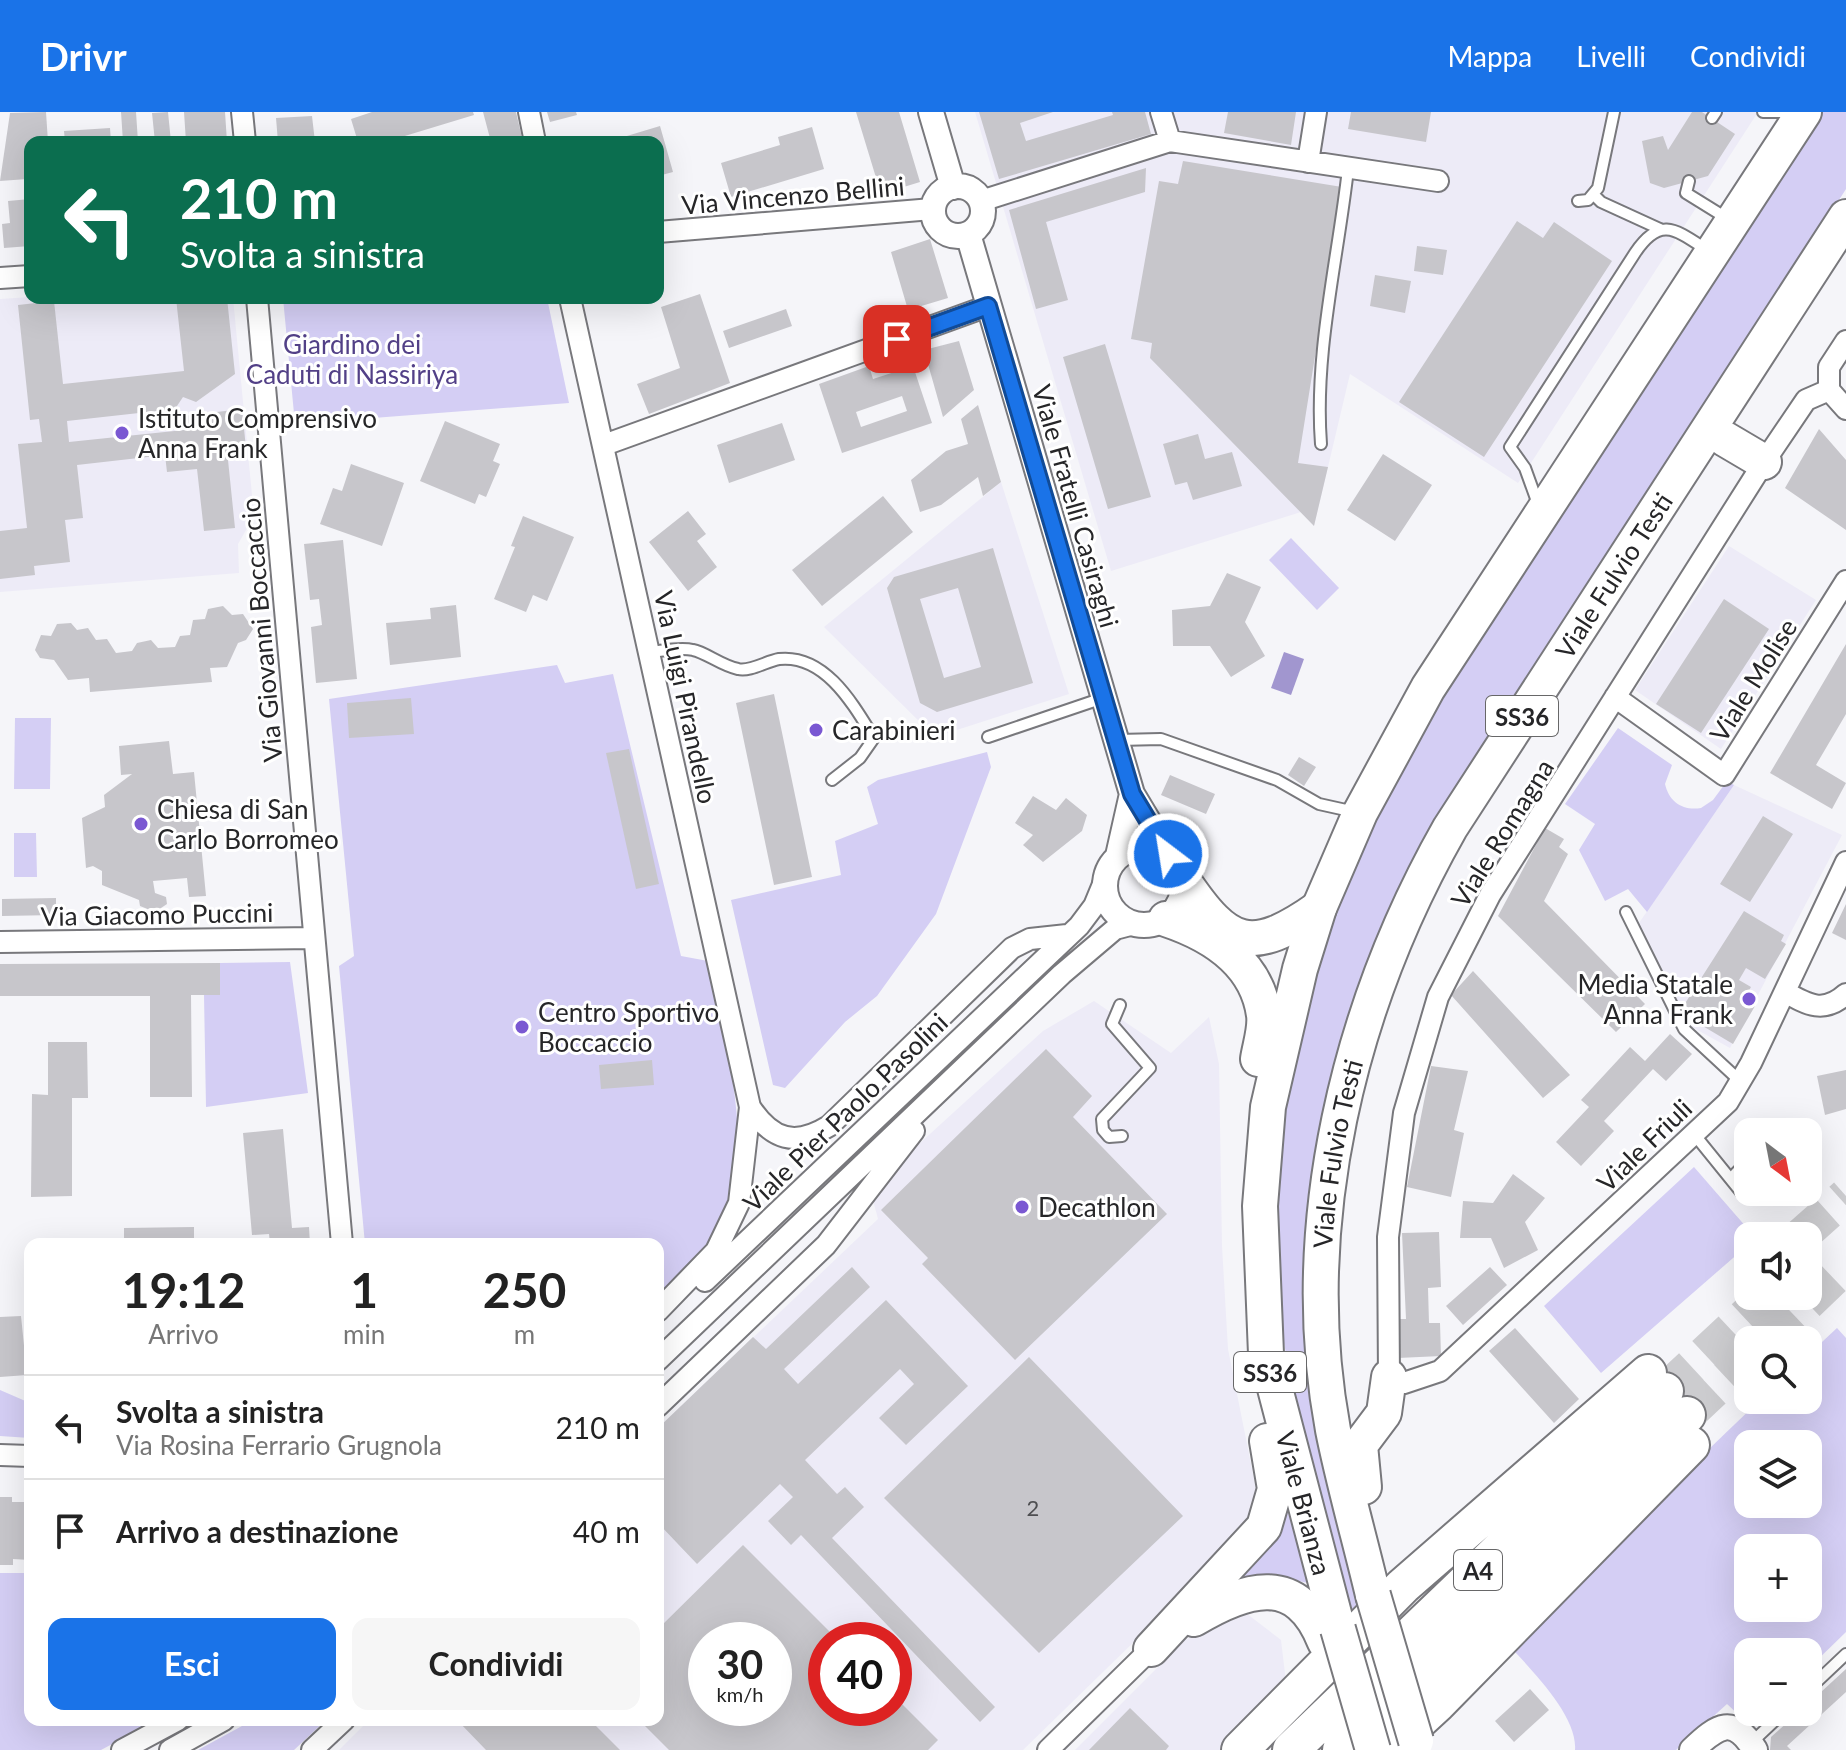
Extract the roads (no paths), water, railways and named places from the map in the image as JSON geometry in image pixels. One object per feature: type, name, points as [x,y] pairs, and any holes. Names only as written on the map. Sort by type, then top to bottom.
[{"type":"highway","name":"SS36","points":[[1268,1107],[1283,1030],[1319,908],[1360,813],[1428,688],[1804,112]]},
{"type":"highway","name":"Viale Fulvio Testi","points":[[1323,1267],[1334,1147],[1350,1071],[1397,931],[1450,828],[1846,217]]},
{"type":"highway","points":[[1630,550],[1672,521],[1794,334],[1799,290]]},
{"type":"highway","points":[[1725,439],[1764,462]]},
{"type":"highway","points":[[1176,867],[1214,924],[1243,937],[1253,939],[1287,930],[1319,908]]},
{"type":"highway","points":[[1150,921],[1208,934],[1237,958],[1255,989],[1264,1016],[1255,1087],[1268,1107]]},
{"type":"highway","name":"Viale Brianza","points":[[1268,1107],[1260,1206],[1266,1354],[1331,1635],[1384,1742]]},
{"type":"highway","name":"Viale Brianza","points":[[1323,1267],[1324,1330],[1333,1430],[1373,1595],[1384,1742]]},
{"type":"highway","points":[[1151,1649],[1253,1541],[1272,1509],[1275,1489],[1257,1381],[1266,1354]]},
{"type":"highway","points":[[1373,1595],[1369,1520],[1359,1451],[1362,1441],[1387,1406],[1389,1377]]},
{"type":"highway","points":[[1384,1742],[1438,1703],[1676,1403]]},
{"type":"highway","points":[[1240,1750],[1403,1586],[1676,1403]]},
{"type":"highway","name":"A4","points":[[1291,1750],[1676,1403]]},
{"type":"highway","points":[[1151,1649],[1209,1610],[1247,1592],[1260,1591],[1296,1601],[1331,1635]]},
{"type":"street","points":[[242,112],[244,136]]},
{"type":"street","points":[[529,112],[534,136]]},
{"type":"street","points":[[931,112],[953,187]]},
{"type":"street","points":[[1161,112],[1170,141]]},
{"type":"street","points":[[1308,162],[1316,112]]},
{"type":"street","points":[[981,201],[1170,141],[1438,181]]},
{"type":"street","points":[[953,187],[969,189],[981,201],[980,222],[968,234],[951,236],[937,226],[932,209],[939,194],[953,187]]},
{"type":"street","name":"Via Vincenzo Bellini","points":[[664,231],[932,209]]},
{"type":"street","name":"Viale Fratelli Casiraghi","points":[[968,234],[1132,794],[1176,867]]},
{"type":"street","points":[[0,278],[24,276]]},
{"type":"street","name":"Via Giovanni Boccaccio","points":[[258,304],[341,1238]]},
{"type":"street","name":"Via Luigi Pirandello","points":[[571,304],[750,1107]]},
{"type":"street","points":[[604,445],[988,306]]},
{"type":"street","points":[[1846,341],[1829,367],[1829,390],[1846,409]]},
{"type":"street","name":"Viale Romagna","points":[[1389,1377],[1388,1237],[1404,1113],[1438,997],[1490,895],[1764,462],[1806,400],[1829,390]]},
{"type":"street","name":"Viale Molise","points":[[1615,697],[1724,775],[1846,581]]},
{"type":"street","name":"Viale Fratelli Casiraghi","points":[[1112,867],[1132,794]]},
{"type":"street","points":[[1143,846],[1176,867],[1183,895],[1150,921],[1120,917],[1111,906],[1105,892],[1112,867],[1143,846]]},
{"type":"street","name":"Viale Friuli","points":[[1389,1377],[1404,1383],[1440,1371],[1728,1102],[1785,992],[1846,862]]},
{"type":"street","name":"Viale Pier Paolo Pasolini","points":[[664,1320],[1067,935],[1094,906],[1112,867]]},
{"type":"street","name":"Viale Pier Paolo Pasolini","points":[[664,1354],[1097,944],[1115,929],[1150,921]]},
{"type":"street","name":"Viale Pier Paolo Pasolini","points":[[750,1107],[772,1132],[793,1139],[809,1138],[829,1126],[1012,948],[1030,939],[1067,935]]},
{"type":"street","name":"Via Giacomo Puccini","points":[[0,942],[314,938]]},
{"type":"street","points":[[1785,992],[1819,1008],[1830,1006],[1846,994]]},
{"type":"street","name":"Viale Pier Paolo Pasolini","points":[[664,1400],[826,1245],[957,1075]]},
{"type":"street","name":"Viale Pier Paolo Pasolini","points":[[664,1305],[716,1251],[739,1203],[750,1107]]},
{"type":"street","points":[[0,1455],[24,1456]]},
{"type":"street","points":[[1048,1750],[1151,1649]]},
{"type":"street","points":[[122,1750],[167,1726]]},
{"type":"street","points":[[170,1750],[213,1726]]},
{"type":"street","points":[[312,1750],[338,1726]]},
{"type":"street","points":[[1692,1750],[1717,1730],[1730,1727],[1743,1732],[1753,1747]]},
{"type":"lane","points":[[1578,201],[1588,200],[1598,188],[1614,112]]},
{"type":"lane","points":[[1763,112],[1789,112]]},
{"type":"lane","points":[[1321,444],[1319,410],[1325,342],[1348,169]]},
{"type":"lane","points":[[1689,181],[1686,193],[1733,222]]},
{"type":"lane","points":[[1593,194],[1601,202],[1660,229],[1675,229],[1712,253]]},
{"type":"lane","points":[[1541,515],[1525,468],[1510,447],[1647,236],[1660,229]]},
{"type":"lane","points":[[649,652],[694,650],[709,660],[742,671],[768,661],[792,658],[820,669],[853,705],[874,738],[860,758],[832,780]]},
{"type":"lane","points":[[988,737],[1103,698]]},
{"type":"lane","points":[[1116,740],[1161,739],[1277,780],[1319,804],[1360,813]]},
{"type":"lane","points":[[1626,912],[1684,1029],[1740,1081]]},
{"type":"lane","points":[[1120,1005],[1112,1024],[1150,1068],[1102,1119],[1103,1130],[1109,1137],[1122,1136]]},
{"type":"lane","points":[[1694,1134],[1734,1183]]},
{"type":"lane","points":[[1822,1677],[1846,1654]]},
{"type":"lane","points":[[1753,1747],[1772,1726]]},
{"type":"tunnel","points":[[1817,1222],[1846,1196]]},
{"type":"tunnel","points":[[1783,1326],[1846,1266]]},
{"type":"tunnel","points":[[1665,1391],[1752,1310]]},
{"type":"tunnel","points":[[1687,1415],[1734,1371]]},
{"type":"place","name":"Istituto Comprensivo Anna Frank","points":[[122,433]]},
{"type":"place","name":"Carabinieri","points":[[816,730]]},
{"type":"place","name":"Chiesa di San Carlo Borromeo","points":[[141,824]]},
{"type":"place","name":"Media Statale Anna Frank","points":[[1749,999]]},
{"type":"place","name":"Centro Sportivo Boccaccio","points":[[522,1027]]},
{"type":"place","name":"Decathlon","points":[[1022,1207]]},
{"type":"park label","name":"Giardino dei Caduti di Nassiriya","points":[[352,359]]}]
